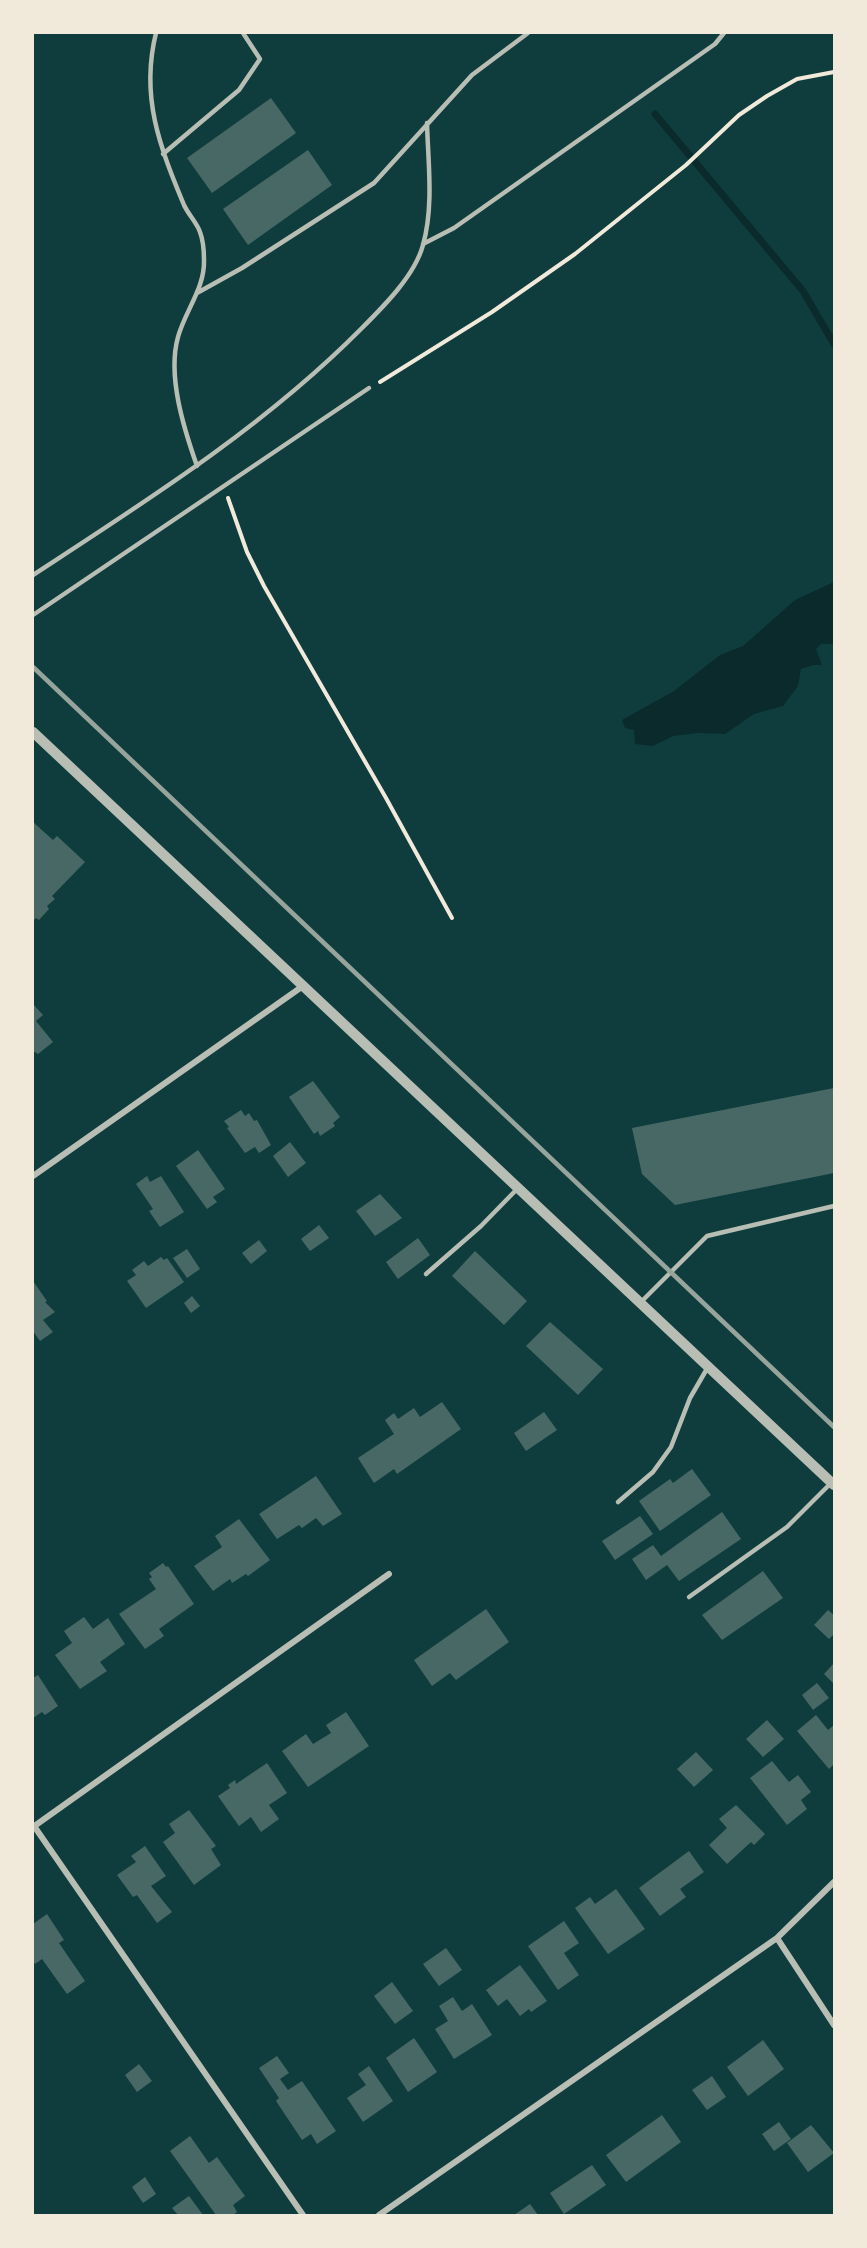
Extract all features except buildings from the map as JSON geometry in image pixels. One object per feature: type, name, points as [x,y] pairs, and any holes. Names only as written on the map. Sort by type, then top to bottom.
[{"type":"street","points":[[33,732],[832,1484]]},
{"type":"street","points":[[33,1176],[303,986]]},
{"type":"street","points":[[303,2215],[34,1827],[389,1574]]},
{"type":"street","points":[[379,2215],[777,1938],[834,1882]]},
{"type":"street","points":[[777,1938],[834,2025]]},
{"type":"lane","points":[[156,33],[149,94],[163,154],[186,210],[200,232],[204,262],[197,293],[177,338],[174,373],[184,431],[197,466]]},
{"type":"lane","points":[[163,154],[239,90],[260,59],[243,33]]},
{"type":"lane","points":[[197,293],[242,268],[374,183],[472,75],[528,33]]},
{"type":"lane","points":[[423,244],[464,222],[716,44],[724,33]]},
{"type":"lane","points":[[33,575],[197,466],[266,414],[339,351],[392,298],[419,255],[423,244],[429,208],[427,123]]},
{"type":"lane","points":[[33,615],[369,388]]},
{"type":"lane","points":[[426,1274],[481,1226],[518,1188]]},
{"type":"lane","points":[[640,1303],[707,1236],[834,1206]]},
{"type":"lane","points":[[618,1502],[653,1472],[671,1447],[690,1398],[708,1367]]},
{"type":"lane","points":[[689,1597],[787,1527],[832,1484]]},
{"type":"path","points":[[369,388],[492,312],[575,254],[698,155],[739,115],[797,79],[834,72]]},
{"type":"path","points":[[224,487],[247,552],[264,586],[452,918]]},
{"type":"water","points":[[834,582],[834,644],[821,644],[816,649],[822,665],[801,669],[798,686],[783,706],[754,714],[725,734],[698,733],[673,736],[653,746],[635,744],[634,730],[625,728],[622,720],[674,691],[720,655],[743,646],[795,600]]},
{"type":"waterway","points":[[655,114],[803,291],[834,344]]},
{"type":"railway","points":[[33,667],[834,1427]]}]
